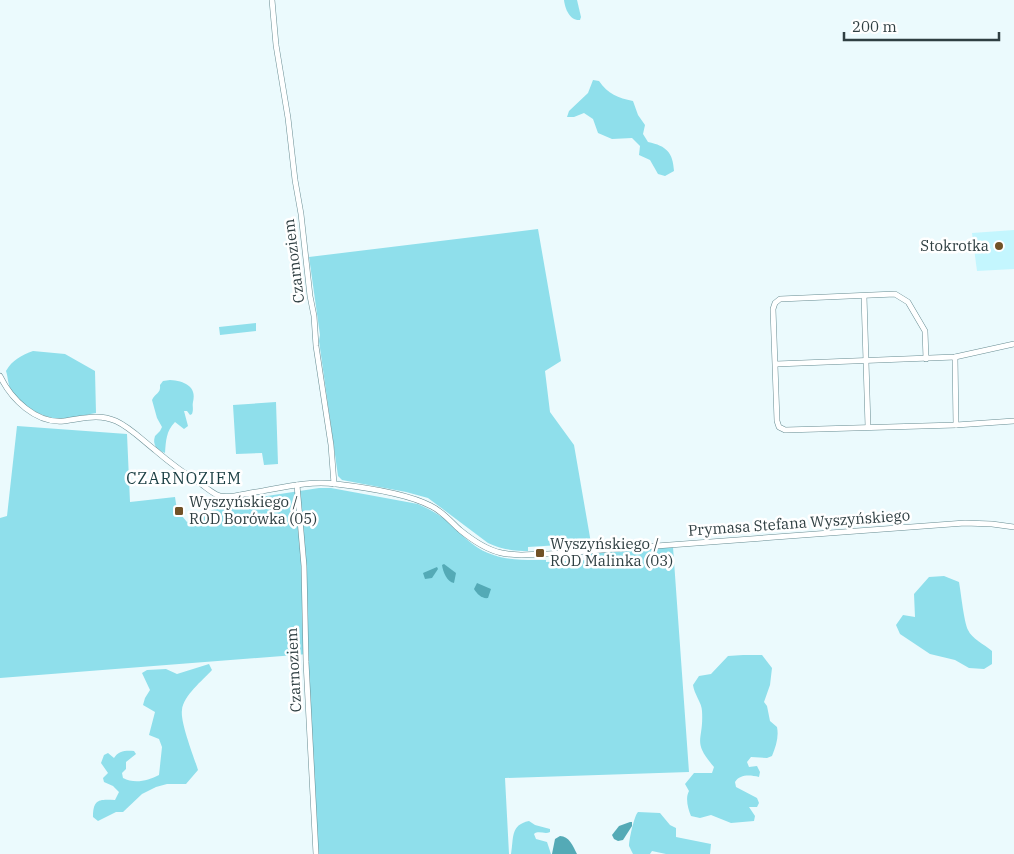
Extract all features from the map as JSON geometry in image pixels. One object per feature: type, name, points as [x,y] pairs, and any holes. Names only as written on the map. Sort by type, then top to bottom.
[{"type":"street","name":"Czarnoziem","points":[[272,0],[276,45],[286,102],[314,316],[316,346],[331,445],[334,484]]},
{"type":"street","points":[[926,359],[925,331],[908,302],[895,294],[780,299],[775,303],[774,309],[777,421],[779,427],[785,430],[956,425],[1014,421]]},
{"type":"street","points":[[864,296],[868,427]]},
{"type":"street","points":[[776,364],[955,357],[1014,344]]},
{"type":"street","points":[[955,357],[956,425]]},
{"type":"street","points":[[0,376],[6,388],[17,401],[51,421],[96,417],[115,420],[134,432],[157,452],[217,495],[232,496],[310,483],[334,484]]},
{"type":"street","name":"Prymasa Stefana Wyszyńskiego","points":[[334,484],[373,490],[434,507],[481,545],[497,553],[511,555],[965,524],[992,524],[1014,527]]},
{"type":"street","name":"Czarnoziem","points":[[297,485],[304,566],[305,642],[316,854]]},
{"type":"shaded area","points":[[564,0],[577,0],[580,20],[573,19],[567,11]]},
{"type":"shaded area","points":[[593,80],[599,81],[614,95],[633,101],[638,115],[645,125],[643,134],[648,142],[668,151],[672,159],[674,171],[665,176],[658,174],[650,160],[639,155],[640,146],[632,138],[612,139],[598,133],[593,119],[584,113],[574,117],[567,117],[569,111],[588,93]]},
{"type":"shaded area","points":[[538,229],[561,361],[545,371],[550,412],[574,445],[591,543],[528,547],[528,551],[523,551],[502,548],[488,543],[428,498],[342,480],[338,476],[309,257]]},
{"type":"shaded area","points":[[1014,230],[1014,269],[977,271],[972,233]]},
{"type":"shaded area","points":[[256,323],[256,331],[220,335],[219,327]]},
{"type":"shaded area","points":[[33,351],[65,354],[95,371],[96,413],[61,419],[47,417],[20,401],[10,388],[6,371],[18,358]]},
{"type":"shaded area","points":[[170,380],[188,385],[194,397],[192,414],[190,415],[187,411],[184,411],[188,426],[184,429],[175,422],[172,425],[167,436],[165,453],[155,445],[155,436],[162,427],[157,418],[152,400],[159,392],[163,381]]},
{"type":"shaded area","points":[[276,402],[278,464],[264,465],[262,453],[236,454],[233,405]]},
{"type":"shaded area","points":[[17,426],[127,434],[130,502],[175,497],[177,510],[187,522],[227,502],[319,488],[331,488],[418,504],[448,522],[477,547],[495,556],[509,559],[546,560],[546,562],[589,560],[589,553],[673,547],[689,772],[505,778],[509,854],[318,854],[308,654],[0,678],[0,518],[7,516]]},
{"type":"shaded area","points":[[444,564],[456,573],[454,583],[449,581],[443,571],[442,565]]},
{"type":"shaded area","points":[[437,567],[438,569],[432,578],[425,579],[423,573]]},
{"type":"shaded area","points":[[944,576],[959,582],[968,630],[975,639],[992,651],[992,664],[984,669],[969,668],[955,660],[930,654],[900,634],[896,625],[903,615],[915,617],[914,594],[929,577]]},
{"type":"shaded area","points":[[477,583],[491,589],[488,598],[482,597],[475,591]]},
{"type":"shaded area","points":[[762,655],[772,668],[770,685],[764,702],[767,706],[770,721],[777,727],[778,731],[777,742],[772,756],[767,758],[751,757],[747,762],[749,767],[757,766],[760,772],[759,777],[742,776],[735,782],[736,787],[757,798],[759,803],[757,807],[749,807],[755,816],[754,821],[731,823],[711,815],[700,818],[691,816],[687,800],[689,791],[685,784],[694,773],[712,773],[714,767],[701,746],[702,708],[693,685],[699,676],[711,674],[728,656]]},
{"type":"shaded area","points":[[209,664],[212,670],[186,699],[182,710],[185,731],[198,770],[186,784],[167,784],[156,787],[142,794],[123,812],[116,812],[98,821],[93,817],[96,803],[101,800],[115,800],[119,792],[113,786],[104,782],[103,778],[108,773],[101,763],[104,755],[108,753],[114,758],[122,751],[134,751],[136,754],[126,762],[126,769],[122,773],[123,778],[127,780],[141,781],[159,775],[162,747],[159,739],[149,735],[155,712],[143,705],[150,690],[142,673],[147,670],[166,669],[177,674]]},
{"type":"shaded area","points":[[638,812],[660,813],[670,825],[676,828],[676,837],[711,844],[710,854],[666,854],[652,851],[650,854],[633,854],[629,843],[633,823]]},
{"type":"shaded area","points":[[529,821],[535,825],[550,829],[548,833],[538,832],[534,834],[536,839],[547,842],[551,854],[511,854],[516,829]]},
{"type":"shaded area","points":[[632,822],[632,826],[623,840],[618,841],[614,839],[612,835],[619,826]]},
{"type":"shaded area","points":[[560,836],[568,840],[577,854],[552,854],[555,839]]},
{"type":"place","name":"Stokrotka","points":[[999,246]]},
{"type":"place","name":"Wyszyńskiego / ROD Borówka (05)","points":[[179,511]]},
{"type":"place","name":"Wyszyńskiego / ROD Malinka (03)","points":[[540,553]]},
{"type":"district","name":"CZARNOZIEM","points":[[184,478]]}]
